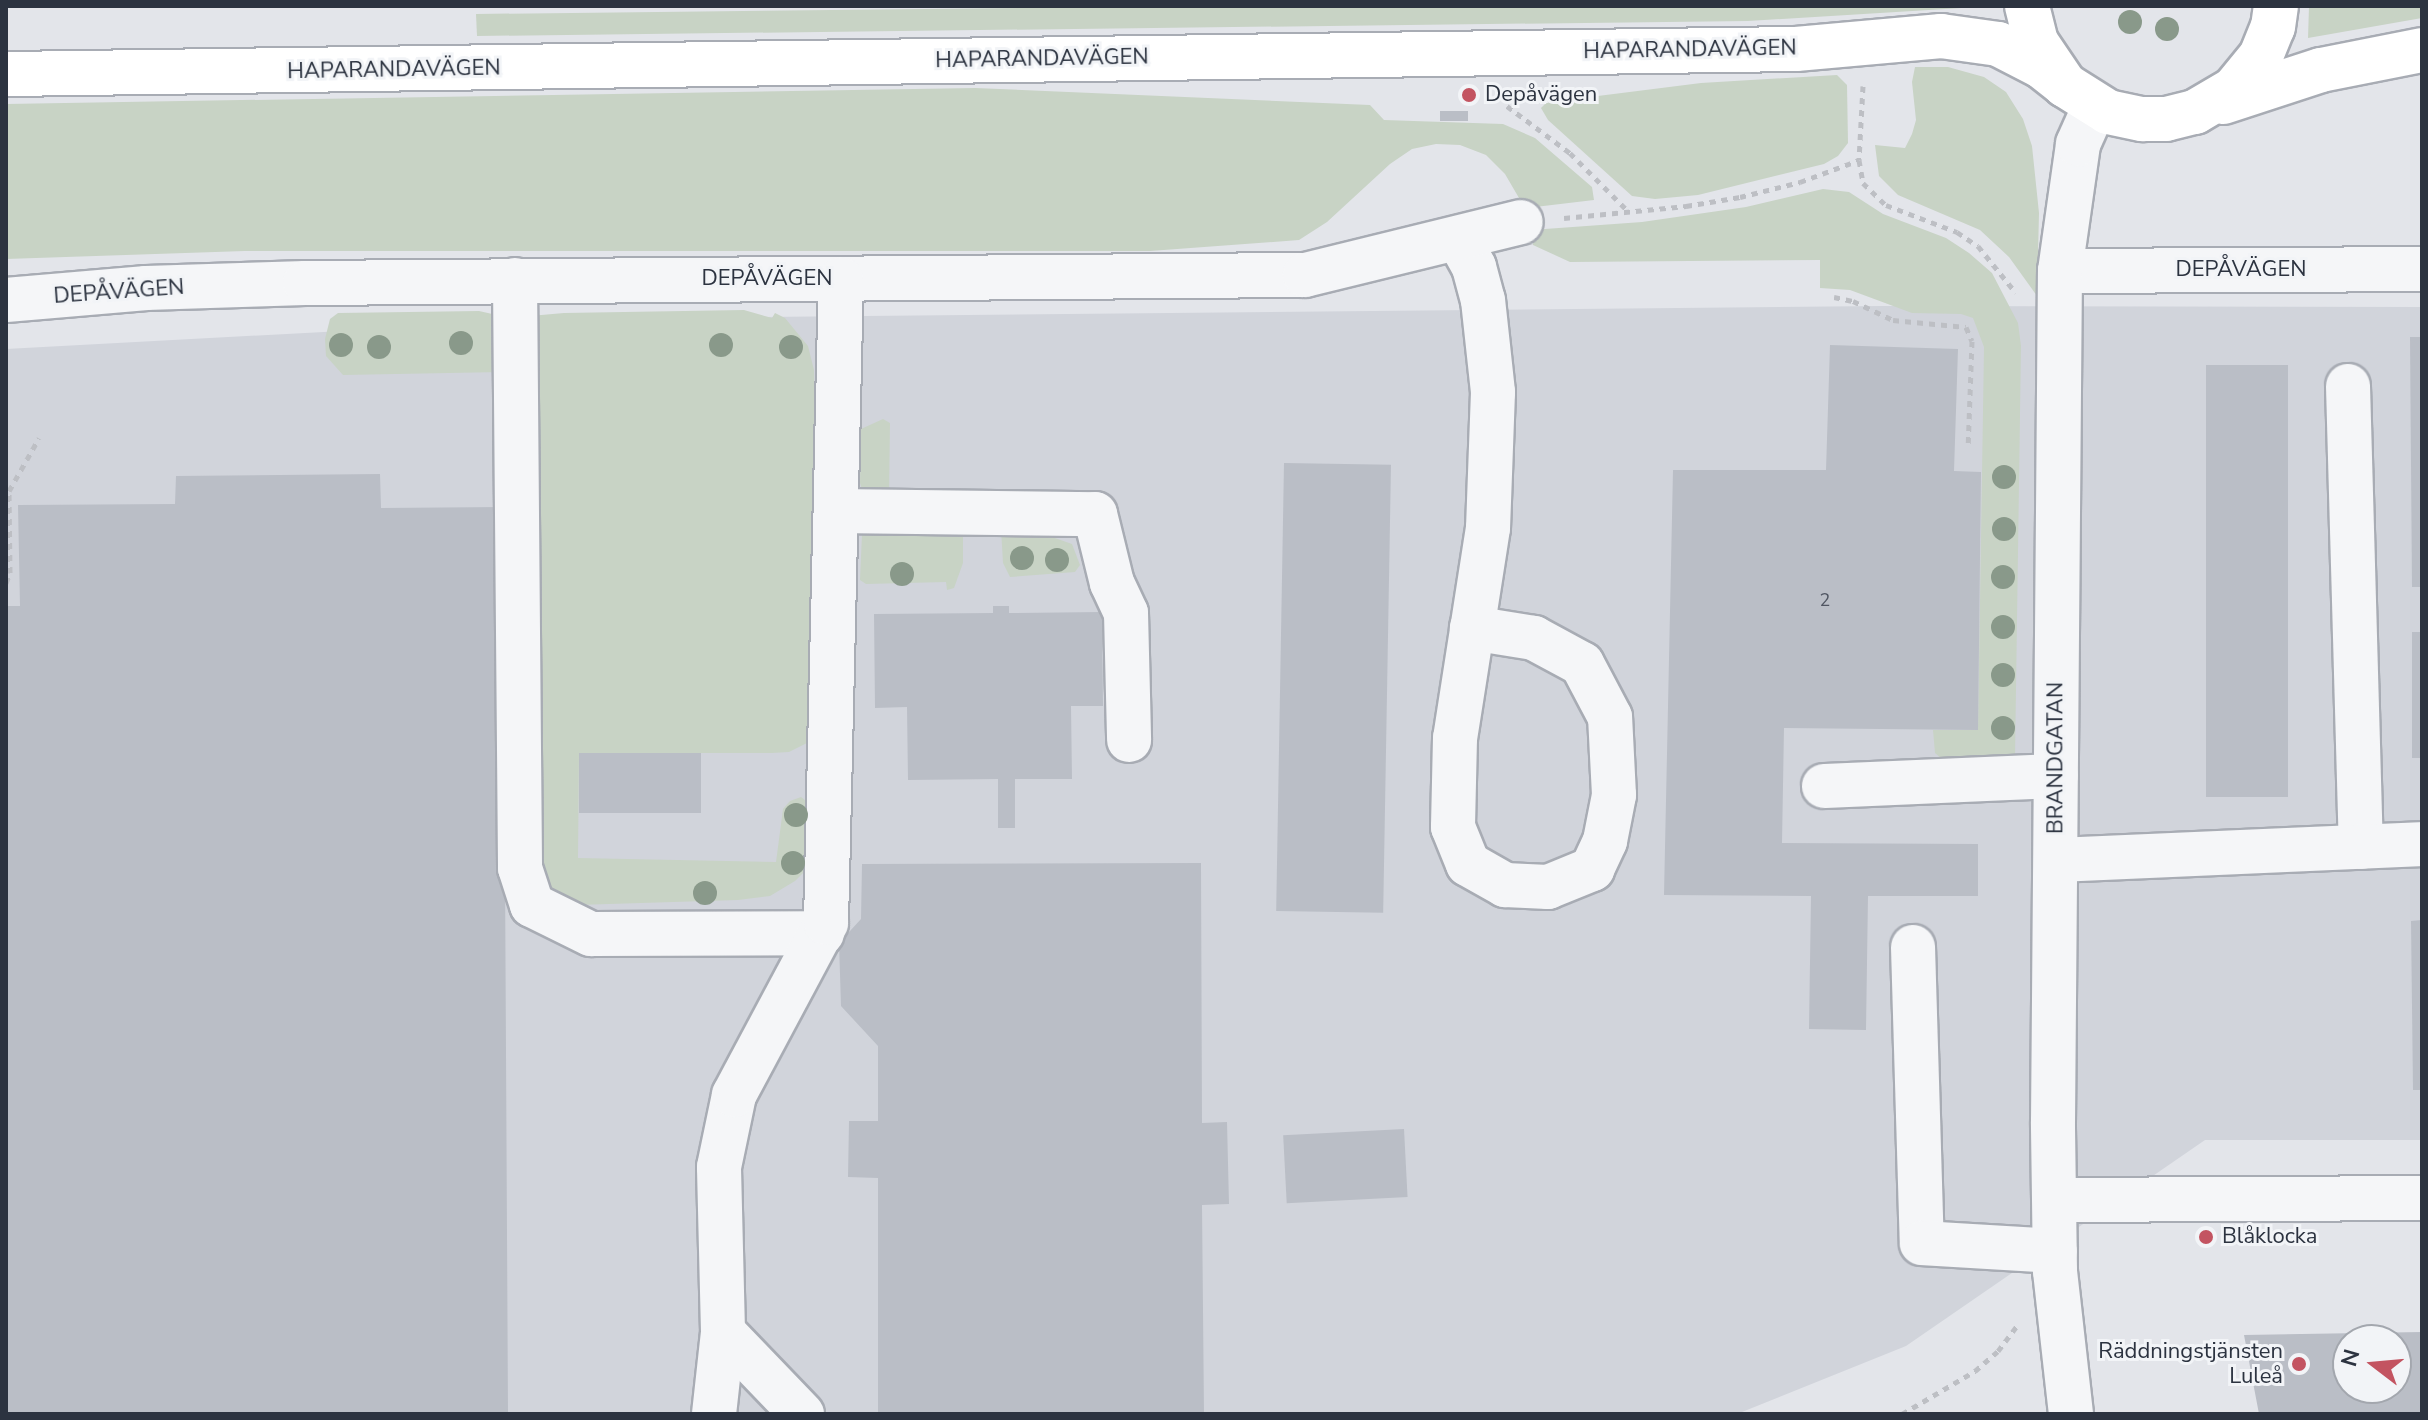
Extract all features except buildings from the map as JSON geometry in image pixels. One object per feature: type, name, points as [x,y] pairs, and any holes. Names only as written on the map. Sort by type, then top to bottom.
[{"type":"main road","points":[[2027,6],[2036,42],[2080,95],[2142,119],[2166,119],[2195,112],[2321,70],[2422,50]]},
{"type":"main road","points":[[2195,112],[2222,98],[2248,76],[2261,56],[2273,27],[2276,6]]},
{"type":"main road","name":"HAPARANDAVÄGEN","points":[[6,74],[1796,49],[1941,36],[1998,44],[2041,66],[2080,95]]},
{"type":"street","name":"BRANDGATAN","points":[[2071,1414],[2055,1251],[2056,776],[2060,271],[2078,144],[2080,95]]},
{"type":"street","name":"DEPÅVÄGEN","points":[[6,300],[146,288],[515,280],[1305,275],[1521,222]]},
{"type":"street","points":[[1458,238],[1474,267],[1483,300],[1493,392],[1488,528],[1472,628],[1455,738],[1453,827],[1468,864],[1505,885],[1548,887],[1592,869],[1605,841],[1614,795],[1610,717],[1582,664],[1534,638],[1472,628]]},
{"type":"street","name":"DEPÅVÄGEN","points":[[2060,271],[2422,269]]},
{"type":"street","points":[[714,1414],[723,1332],[719,1167],[734,1095],[826,923],[838,511],[841,279]]},
{"type":"street","points":[[515,280],[520,868],[532,905],[591,934],[822,933]]},
{"type":"street","points":[[2348,386],[2361,847]]},
{"type":"street","points":[[838,511],[1095,514],[1112,583],[1126,613],[1129,740]]},
{"type":"street","points":[[1824,786],[2056,776]]},
{"type":"street","points":[[2056,860],[2422,844]]},
{"type":"street","points":[[1913,947],[1922,1243],[2055,1251]]},
{"type":"street","points":[[2055,1200],[2422,1198]]},
{"type":"street","points":[[723,1332],[802,1414]]},
{"type":"path","points":[[1863,86],[1859,160],[1863,183],[1874,197],[1967,239],[1996,265],[2018,296]]},
{"type":"path","points":[[1507,106],[1570,153],[1629,212]]},
{"type":"path","points":[[1521,222],[1740,197],[1813,178],[1859,160]]},
{"type":"path","points":[[1834,297],[1853,301],[1893,320],[1966,327],[1972,341],[1968,448]]},
{"type":"path","points":[[6,583],[10,573],[9,491],[39,438]]},
{"type":"shaded area","points":[[1882,306],[2422,307],[2422,1140],[2205,1140],[1906,1346],[1737,1414],[6,1414],[6,349],[564,319]]},
{"type":"green space","points":[[1188,6],[1994,6],[1748,21],[477,36],[476,14]]},
{"type":"green space","points":[[2309,6],[2422,6],[2422,18],[2308,38]]},
{"type":"green space","points":[[1915,67],[1948,67],[1984,77],[2006,92],[2023,119],[2032,146],[2039,213],[2037,296],[2009,257],[1980,230],[1898,195],[1879,176],[1875,145],[1905,148],[1912,134],[1916,120],[1912,82]]},
{"type":"green space","points":[[1837,75],[1847,85],[1848,143],[1838,156],[1824,164],[1698,195],[1655,199],[1632,196],[1548,120],[1541,108],[1546,103],[1701,83]]},
{"type":"green space","points":[[975,88],[1370,105],[1384,120],[1503,124],[1535,138],[1592,187],[1594,200],[1535,207],[1519,198],[1505,174],[1486,155],[1460,145],[1436,144],[1412,149],[1390,164],[1327,222],[1299,240],[1150,251],[245,251],[6,259],[6,104]]},
{"type":"green space","points":[[1823,189],[1849,192],[1883,214],[1946,238],[1969,253],[1992,273],[2018,323],[2021,346],[2015,758],[1948,764],[1935,753],[1933,730],[1978,730],[1984,347],[1973,318],[1961,314],[1912,313],[1850,290],[1820,288],[1820,260],[1570,262],[1533,245],[1532,233],[1545,229],[1642,222],[1746,207]]},
{"type":"green space","points":[[744,310],[772,318],[775,313],[785,318],[808,346],[814,370],[817,483],[809,742],[789,752],[772,753],[579,753],[578,858],[776,862],[783,809],[790,801],[801,797],[809,803],[809,867],[795,881],[770,896],[738,900],[577,905],[535,881],[530,316]]},
{"type":"green space","points":[[479,311],[501,316],[502,372],[343,375],[326,356],[325,339],[330,319],[338,313]]},
{"type":"green space","points":[[883,419],[890,423],[889,495],[863,493],[860,483],[861,429]]},
{"type":"green space","points":[[1001,529],[1029,529],[1072,544],[1080,565],[1075,572],[1010,577],[1003,563]]},
{"type":"green space","points":[[866,530],[963,530],[963,563],[954,588],[947,590],[946,582],[866,584],[860,580],[862,534]]},
{"type":"place","name":"Depåvägen","points":[[1469,95]]},
{"type":"place","name":"Blåklocka","points":[[2206,1237]]},
{"type":"place","name":"Räddningstjänsten Luleå","points":[[2299,1364]]}]
